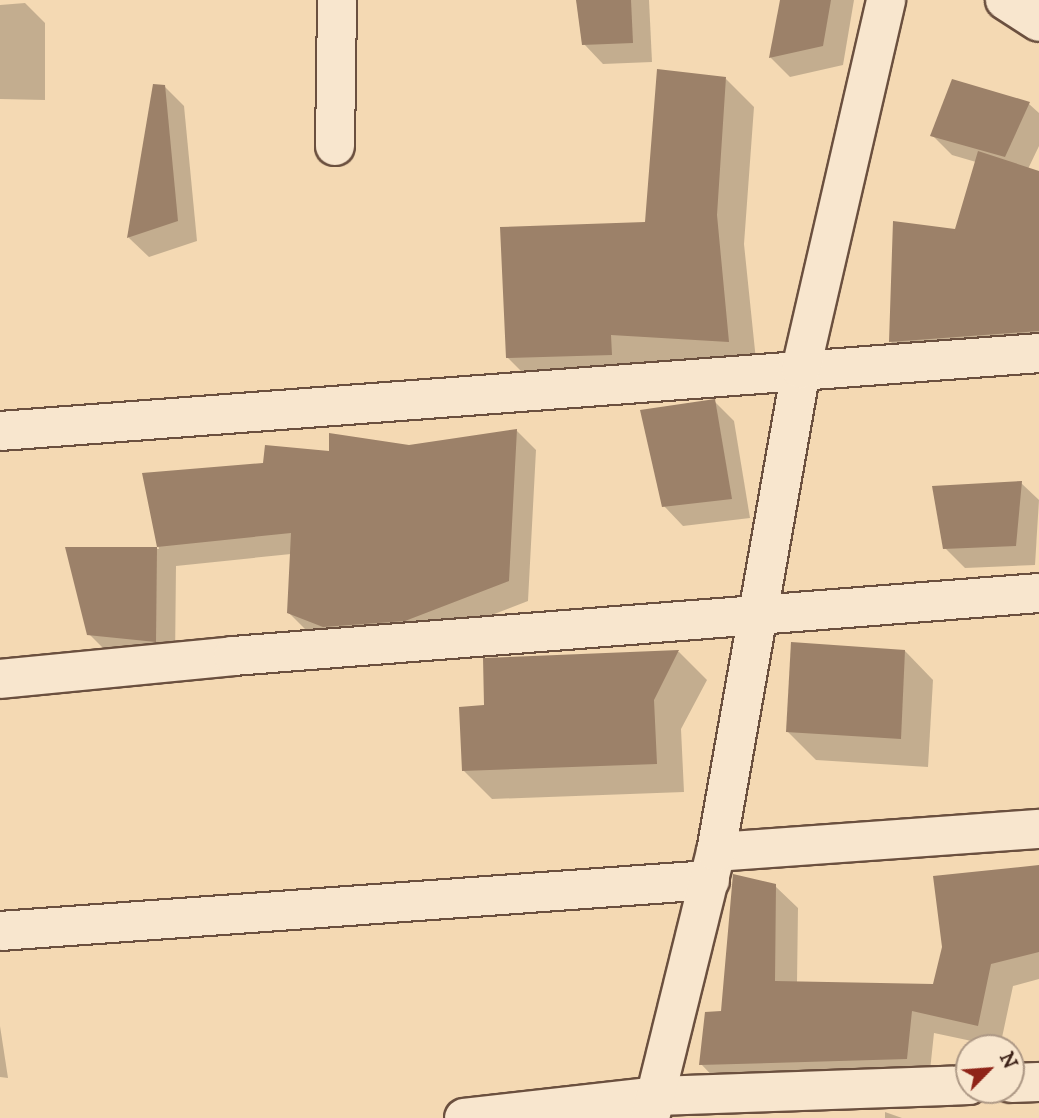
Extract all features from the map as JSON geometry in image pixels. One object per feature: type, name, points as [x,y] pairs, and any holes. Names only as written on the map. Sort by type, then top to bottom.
[{"type":"street","points":[[335,146],[337,0]]},
{"type":"street","points":[[653,1107],[713,866],[801,369],[886,0]]},
{"type":"street","points":[[1005,0],[1039,22]]},
{"type":"street","points":[[0,431],[1039,353]]},
{"type":"street","points":[[0,679],[233,656],[759,618],[1039,593]]},
{"type":"street","points":[[0,931],[713,866],[1039,829]]},
{"type":"street","points":[[464,1118],[955,1086]]},
{"type":"building","points":[[576,0],[631,0],[633,43],[582,45]]},
{"type":"building","points":[[780,0],[831,0],[823,46],[769,58]]},
{"type":"building","points":[[657,69],[726,77],[717,215],[729,342],[611,335],[612,355],[506,358],[500,227],[645,222]]},
{"type":"building","points":[[952,79],[1030,102],[1005,157],[930,136]]},
{"type":"building","points":[[153,84],[165,85],[178,221],[127,238]]},
{"type":"building","points":[[978,151],[1039,171],[1039,331],[889,342],[893,221],[955,229]]},
{"type":"building","points":[[715,399],[732,499],[662,507],[640,410]]},
{"type":"building","points":[[517,429],[509,581],[405,621],[323,627],[287,613],[291,533],[157,547],[142,473],[263,463],[265,445],[329,451],[329,433],[409,445]]},
{"type":"building","points":[[1022,481],[1016,546],[943,549],[932,486]]},
{"type":"building","points":[[65,547],[157,547],[156,642],[87,635]]},
{"type":"building","points":[[791,642],[905,650],[901,739],[786,732]]},
{"type":"building","points":[[679,650],[654,700],[657,764],[462,771],[459,707],[484,705],[483,658]]},
{"type":"building","points":[[1039,865],[1039,952],[991,964],[978,1026],[912,1011],[907,1059],[699,1065],[705,1012],[721,1011],[733,874],[776,884],[775,981],[933,984],[942,947],[933,876]]}]
